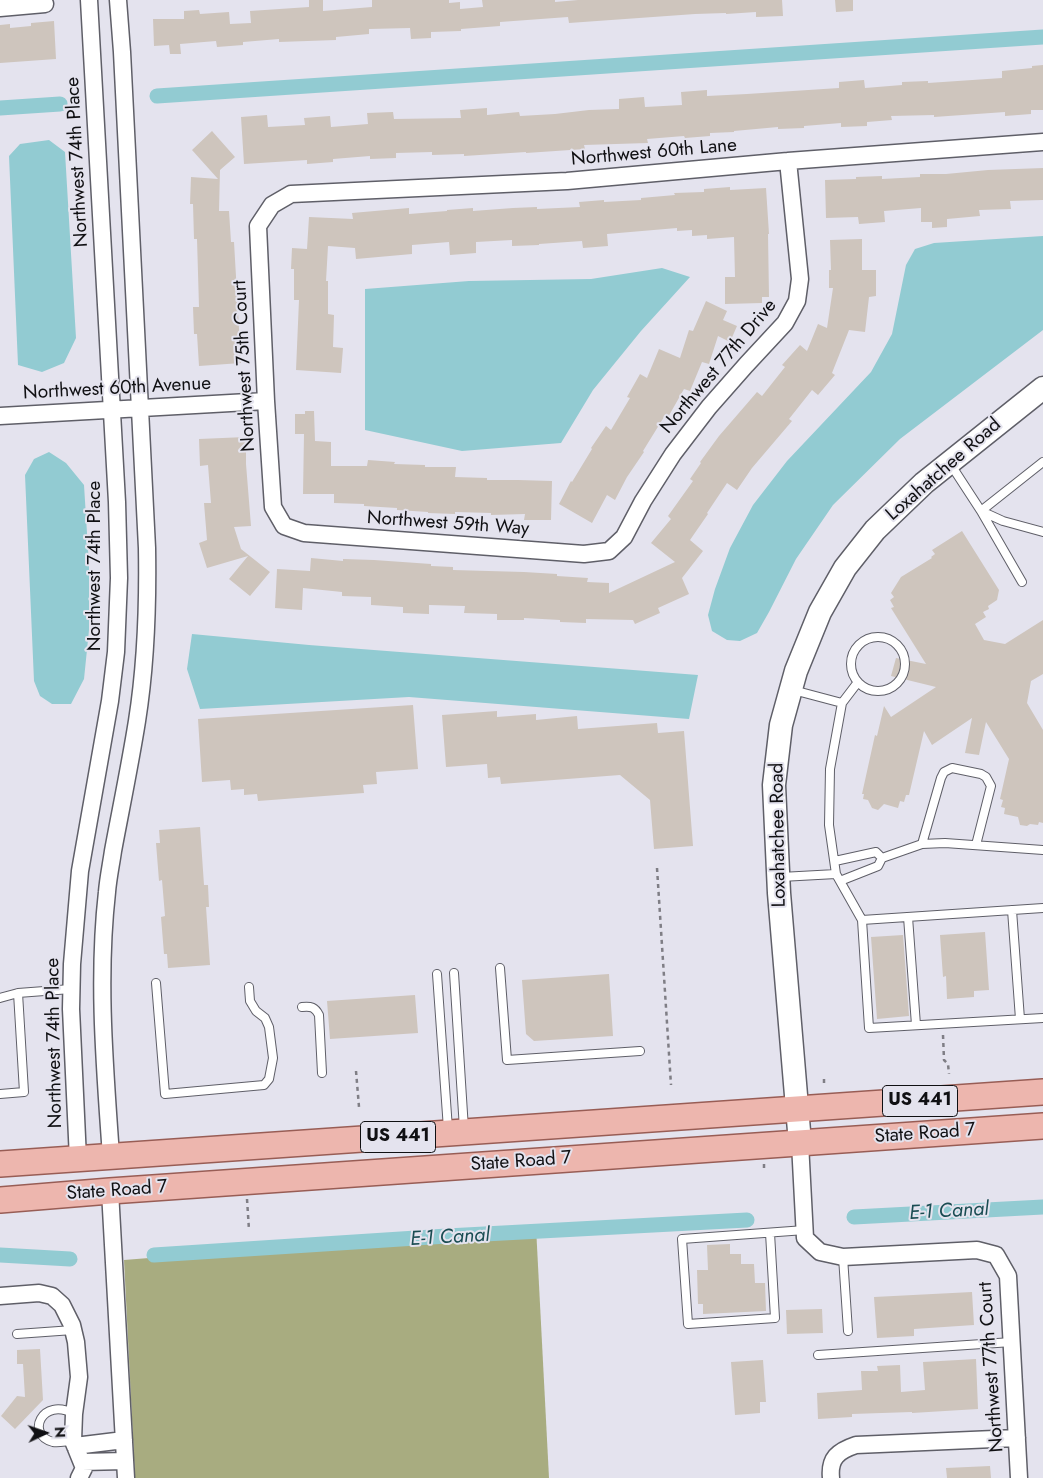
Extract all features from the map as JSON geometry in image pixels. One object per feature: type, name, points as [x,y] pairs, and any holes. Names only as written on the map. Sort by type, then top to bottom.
[{"type":"main road","name":"Loxahatchee Road","points":[[800,1143],[778,877],[774,785],[781,725],[796,671],[820,612],[845,568],[875,530],[924,483],[1043,388]]},
{"type":"main road","name":"State Road 7","points":[[0,1164],[1043,1092]]},
{"type":"main road","name":"State Road 7","points":[[12,1199],[1043,1126]]},
{"type":"main road","points":[[110,1191],[122,1178],[134,1171],[194,1151]]},
{"type":"main road","points":[[12,1199],[87,1179],[104,1168],[110,1156]]},
{"type":"street","name":"Northwest 74th Place","points":[[78,1159],[71,1009],[75,919],[80,872],[110,702],[116,652],[119,578],[112,409],[89,0]]},
{"type":"street","points":[[110,1156],[103,1024],[103,942],[107,891],[137,721],[146,645],[148,597],[118,0]]},
{"type":"street","points":[[0,8],[45,4]]},
{"type":"street","name":"Northwest 60th Lane","points":[[272,205],[291,194],[567,181],[788,161],[1043,142]]},
{"type":"street","name":"Northwest 77th Drive","points":[[609,551],[624,537],[643,501],[674,454],[709,407],[785,323],[797,301],[800,279],[788,161]]},
{"type":"street","name":"Northwest 75th Court","points":[[272,205],[258,226],[273,507],[284,526]]},
{"type":"street","name":"Northwest 60th Avenue","points":[[0,416],[266,401]]},
{"type":"street","name":"Northwest 59th Way","points":[[284,526],[304,532],[584,554],[609,551]]},
{"type":"street","points":[[800,1143],[805,1238],[820,1252],[843,1257]]},
{"type":"street","points":[[110,1191],[126,1478]]},
{"type":"street","name":"Northwest 77th Court","points":[[843,1257],[977,1250],[996,1255],[1008,1276],[1019,1478]]},
{"type":"street","points":[[0,1296],[39,1293],[52,1296],[62,1305],[76,1342],[79,1377],[74,1414],[74,1444],[84,1472],[125,1461]]},
{"type":"street","points":[[831,1478],[830,1467],[835,1456],[845,1448],[856,1444],[1017,1438]]},
{"type":"street","points":[[74,1444],[124,1440]]},
{"type":"lane","points":[[950,463],[981,511],[1022,582]]},
{"type":"lane","points":[[981,511],[1042,464]]},
{"type":"lane","points":[[981,511],[1003,521],[1043,532]]},
{"type":"lane","points":[[879,637],[896,643],[902,650],[905,659],[903,676],[898,683],[882,691],[874,691],[865,688],[858,682],[854,675],[852,657],[862,642],[870,638],[879,637]]},
{"type":"lane","points":[[858,682],[842,703],[830,769],[829,825],[838,877],[862,920],[869,1028],[1043,1018]]},
{"type":"lane","points":[[791,690],[842,703]]},
{"type":"lane","points":[[922,844],[941,778],[944,772],[952,768],[981,774],[986,777],[991,786],[976,845]]},
{"type":"lane","points":[[778,877],[838,877],[878,866],[882,858],[922,844],[945,843],[1043,850]]},
{"type":"lane","points":[[834,861],[876,852],[882,858]]},
{"type":"lane","points":[[862,920],[1043,908]]},
{"type":"lane","points":[[1012,910],[1020,1019]]},
{"type":"lane","points":[[908,917],[916,1025]]},
{"type":"lane","points":[[500,968],[507,1060],[640,1051]]},
{"type":"lane","points":[[454,973],[456,1134]]},
{"type":"lane","points":[[437,974],[456,1134]]},
{"type":"lane","points":[[156,983],[165,1094],[264,1086],[269,1079],[273,1058],[269,1027],[265,1018],[256,1011],[250,1001],[249,988]]},
{"type":"lane","points":[[0,998],[18,993],[71,989]]},
{"type":"lane","points":[[0,1094],[24,1092],[18,993]]},
{"type":"lane","points":[[302,1007],[310,1006],[316,1009],[319,1015],[322,1073]]},
{"type":"lane","points":[[770,1233],[775,1318],[688,1324],[682,1239],[804,1230]]},
{"type":"lane","points":[[843,1257],[848,1331]]},
{"type":"lane","points":[[17,1334],[73,1330]]},
{"type":"lane","points":[[818,1355],[1012,1342]]},
{"type":"lane","points":[[74,1414],[62,1409],[54,1409],[46,1412],[40,1418],[39,1424],[39,1431],[47,1440],[74,1444]]},
{"type":"path","points":[[657,868],[671,1085]]},
{"type":"path","points":[[943,1033],[944,1060],[948,1064],[949,1074]]},
{"type":"path","points":[[356,1071],[359,1107]]},
{"type":"path","points":[[824,1079],[824,1084]]},
{"type":"path","points":[[245,1182],[249,1230]]},
{"type":"green space","points":[[536,1227],[549,1478],[135,1478],[124,1260]]},
{"type":"water","points":[[49,140],[65,152],[76,338],[64,363],[42,372],[18,365],[9,156],[20,144]]},
{"type":"water","points":[[1043,236],[1043,330],[900,439],[833,505],[796,559],[757,633],[740,641],[727,640],[712,631],[708,615],[730,548],[753,505],[787,461],[871,372],[892,334],[906,265],[915,249],[934,243]]},
{"type":"water","points":[[662,268],[690,277],[641,331],[593,390],[561,443],[462,451],[365,430],[365,289],[469,281],[591,279]]},
{"type":"water","points":[[49,452],[66,463],[84,485],[89,565],[89,630],[84,679],[71,704],[52,704],[40,696],[34,681],[25,475],[34,459]]},
{"type":"water","points":[[192,634],[309,645],[698,675],[689,719],[409,697],[200,709],[187,669]]},
{"type":"building","points":[[309,0],[323,0],[323,11],[372,7],[372,0],[449,0],[449,3],[460,2],[460,9],[483,7],[482,0],[555,0],[555,2],[578,0],[782,0],[783,16],[756,17],[756,12],[695,14],[569,23],[568,17],[500,22],[500,26],[461,29],[461,31],[431,32],[431,38],[411,39],[410,28],[369,29],[369,34],[336,37],[336,40],[279,42],[279,39],[243,42],[243,45],[217,47],[216,41],[180,44],[181,54],[170,54],[169,45],[154,46],[153,19],[184,19],[184,11],[199,10],[200,14],[229,12],[230,24],[251,23],[250,11],[309,7]]},
{"type":"building","points":[[835,0],[853,0],[853,11],[836,12]]},
{"type":"building","points":[[54,21],[56,59],[0,63],[0,25],[10,24],[10,28],[31,26],[31,23]]},
{"type":"building","points":[[1043,65],[1043,110],[1031,110],[1031,114],[1005,116],[1005,112],[934,117],[934,115],[891,116],[892,120],[867,122],[867,126],[841,127],[841,123],[804,126],[804,128],[778,129],[778,127],[710,133],[710,136],[647,139],[648,143],[584,145],[585,149],[526,153],[464,156],[464,154],[432,155],[432,152],[396,153],[396,158],[370,159],[370,156],[333,159],[333,162],[307,164],[307,160],[244,164],[241,117],[267,115],[268,127],[305,125],[304,118],[330,116],[331,127],[368,124],[367,113],[393,112],[394,119],[461,118],[460,110],[487,108],[487,115],[519,112],[520,116],[555,114],[619,109],[619,99],[644,97],[645,107],[682,105],[681,92],[707,90],[707,96],[839,88],[839,82],[864,80],[865,88],[902,85],[902,82],[928,81],[928,83],[1002,78],[1002,71]]},
{"type":"building","points":[[212,131],[235,157],[220,170],[219,211],[229,211],[231,242],[234,242],[241,363],[199,366],[197,334],[194,334],[193,307],[199,307],[197,239],[194,239],[193,204],[190,204],[191,177],[218,179],[192,150]]},
{"type":"building","points":[[1043,168],[1043,200],[1010,201],[1011,209],[979,210],[980,216],[947,219],[947,227],[932,228],[932,222],[921,222],[921,208],[884,211],[885,222],[859,224],[858,217],[826,218],[825,180],[882,176],[882,179],[920,177],[920,174]]},
{"type":"building","points":[[730,187],[730,190],[766,188],[769,234],[769,297],[762,297],[762,303],[725,304],[725,277],[735,277],[734,237],[707,239],[707,235],[692,236],[692,230],[677,231],[677,228],[607,234],[608,246],[583,248],[582,241],[512,246],[512,240],[476,242],[476,253],[450,255],[449,242],[412,245],[412,254],[356,259],[355,248],[328,246],[326,281],[328,281],[328,314],[334,315],[333,347],[343,348],[341,373],[296,370],[299,300],[294,300],[294,269],[291,269],[292,248],[307,249],[309,217],[353,219],[352,213],[409,208],[409,214],[473,208],[473,211],[537,207],[537,209],[580,207],[579,202],[641,200],[641,198],[675,195],[674,193],[704,192],[704,189]]},
{"type":"building","points":[[862,239],[862,270],[876,270],[876,296],[869,297],[865,332],[849,330],[832,373],[835,375],[818,395],[812,390],[789,419],[792,421],[752,468],[737,490],[727,483],[690,540],[703,551],[682,578],[689,594],[658,608],[660,613],[635,624],[633,620],[586,619],[586,623],[524,618],[524,620],[497,620],[497,614],[464,613],[465,606],[429,605],[429,614],[403,613],[403,607],[371,605],[371,597],[342,596],[342,592],[303,588],[302,610],[275,608],[277,569],[310,571],[311,558],[431,564],[431,566],[453,567],[453,570],[557,574],[557,576],[588,578],[587,582],[609,583],[609,593],[675,562],[651,543],[671,519],[668,516],[693,481],[690,479],[719,436],[757,392],[762,396],[785,367],[782,365],[800,345],[807,351],[818,324],[827,328],[833,288],[829,288],[829,270],[831,270],[830,240]]},
{"type":"building","points":[[706,301],[727,311],[723,320],[737,326],[730,342],[718,336],[709,364],[702,362],[690,391],[684,389],[667,419],[664,417],[615,500],[607,495],[592,523],[559,504],[571,481],[606,426],[611,430],[630,398],[627,397],[640,374],[647,378],[659,349],[680,358],[689,330],[693,331]]},
{"type":"building","points":[[305,411],[314,411],[315,441],[331,442],[331,466],[367,466],[368,460],[395,462],[394,464],[425,465],[425,467],[456,467],[455,477],[487,478],[487,480],[552,481],[551,520],[524,520],[525,514],[491,515],[491,513],[455,512],[455,514],[397,510],[397,508],[364,506],[364,504],[334,503],[334,494],[303,494],[304,434],[295,434],[295,414],[305,414]]},
{"type":"building","points":[[246,437],[246,464],[251,526],[234,527],[241,549],[270,572],[250,596],[229,579],[248,556],[207,568],[199,543],[207,540],[204,503],[211,503],[208,465],[200,466],[199,439]]},
{"type":"building","points":[[962,531],[999,590],[997,600],[988,606],[989,609],[983,612],[986,617],[975,624],[984,640],[1005,644],[1043,620],[1043,674],[1031,681],[1027,703],[1043,730],[1043,823],[1039,822],[1038,825],[1020,825],[1018,817],[1004,814],[1005,808],[1001,807],[1003,800],[1000,799],[1009,759],[986,722],[979,755],[965,753],[972,718],[932,745],[924,731],[909,795],[906,795],[904,802],[900,801],[898,808],[884,804],[878,810],[872,808],[868,800],[863,799],[864,794],[862,794],[875,735],[877,736],[884,706],[891,717],[936,687],[891,676],[896,658],[926,664],[891,608],[894,607],[890,600],[894,597],[891,593],[901,577],[932,558],[935,554],[932,550]]},
{"type":"building","points":[[413,705],[418,769],[376,772],[377,784],[363,785],[364,793],[258,801],[257,794],[244,795],[244,789],[231,790],[230,780],[202,782],[198,719]]},
{"type":"building","points":[[497,711],[497,717],[536,714],[536,720],[577,716],[578,729],[657,723],[658,733],[684,731],[693,846],[654,849],[650,800],[620,775],[501,784],[500,777],[488,778],[487,764],[446,767],[442,715]]},
{"type":"building","points":[[200,827],[204,885],[208,885],[209,907],[206,907],[210,965],[168,968],[167,954],[164,954],[161,917],[165,916],[162,880],[159,881],[156,843],[160,843],[159,830]]},
{"type":"building","points":[[985,932],[989,990],[974,991],[974,997],[947,999],[946,976],[943,977],[940,935]]},
{"type":"building","points":[[903,935],[909,1016],[877,1019],[871,937]]},
{"type":"building","points":[[609,974],[613,1036],[534,1041],[526,1034],[522,980]]},
{"type":"building","points":[[415,995],[418,1033],[330,1039],[327,1001]]},
{"type":"building","points":[[730,1244],[730,1254],[741,1254],[741,1264],[754,1264],[755,1283],[765,1283],[766,1311],[703,1314],[703,1304],[698,1304],[697,1270],[708,1270],[707,1245]]},
{"type":"building","points":[[972,1292],[974,1325],[914,1329],[914,1336],[877,1338],[874,1297]]},
{"type":"building","points":[[822,1309],[823,1333],[787,1334],[786,1310]]},
{"type":"building","points":[[40,1349],[43,1400],[15,1429],[1,1416],[17,1396],[25,1397],[23,1364],[17,1364],[17,1350]]},
{"type":"building","points":[[976,1359],[978,1409],[852,1414],[852,1417],[818,1419],[817,1393],[862,1390],[861,1371],[878,1371],[877,1366],[900,1365],[901,1392],[925,1390],[923,1362]]},
{"type":"building","points":[[763,1360],[766,1402],[760,1402],[760,1413],[735,1415],[731,1362]]},
{"type":"building","points":[[990,1466],[991,1478],[947,1478],[946,1468]]},
{"type":"waterway","points":[[157,96],[1043,37]]},
{"type":"waterway","points":[[0,108],[60,104]]},
{"type":"waterway","name":"E-1 Canal","points":[[854,1217],[1043,1207]]},
{"type":"waterway","name":"E-1 Canal","points":[[154,1255],[447,1236],[747,1220]]},
{"type":"waterway","name":"E-1 Canal","points":[[0,1255],[70,1259]]}]
